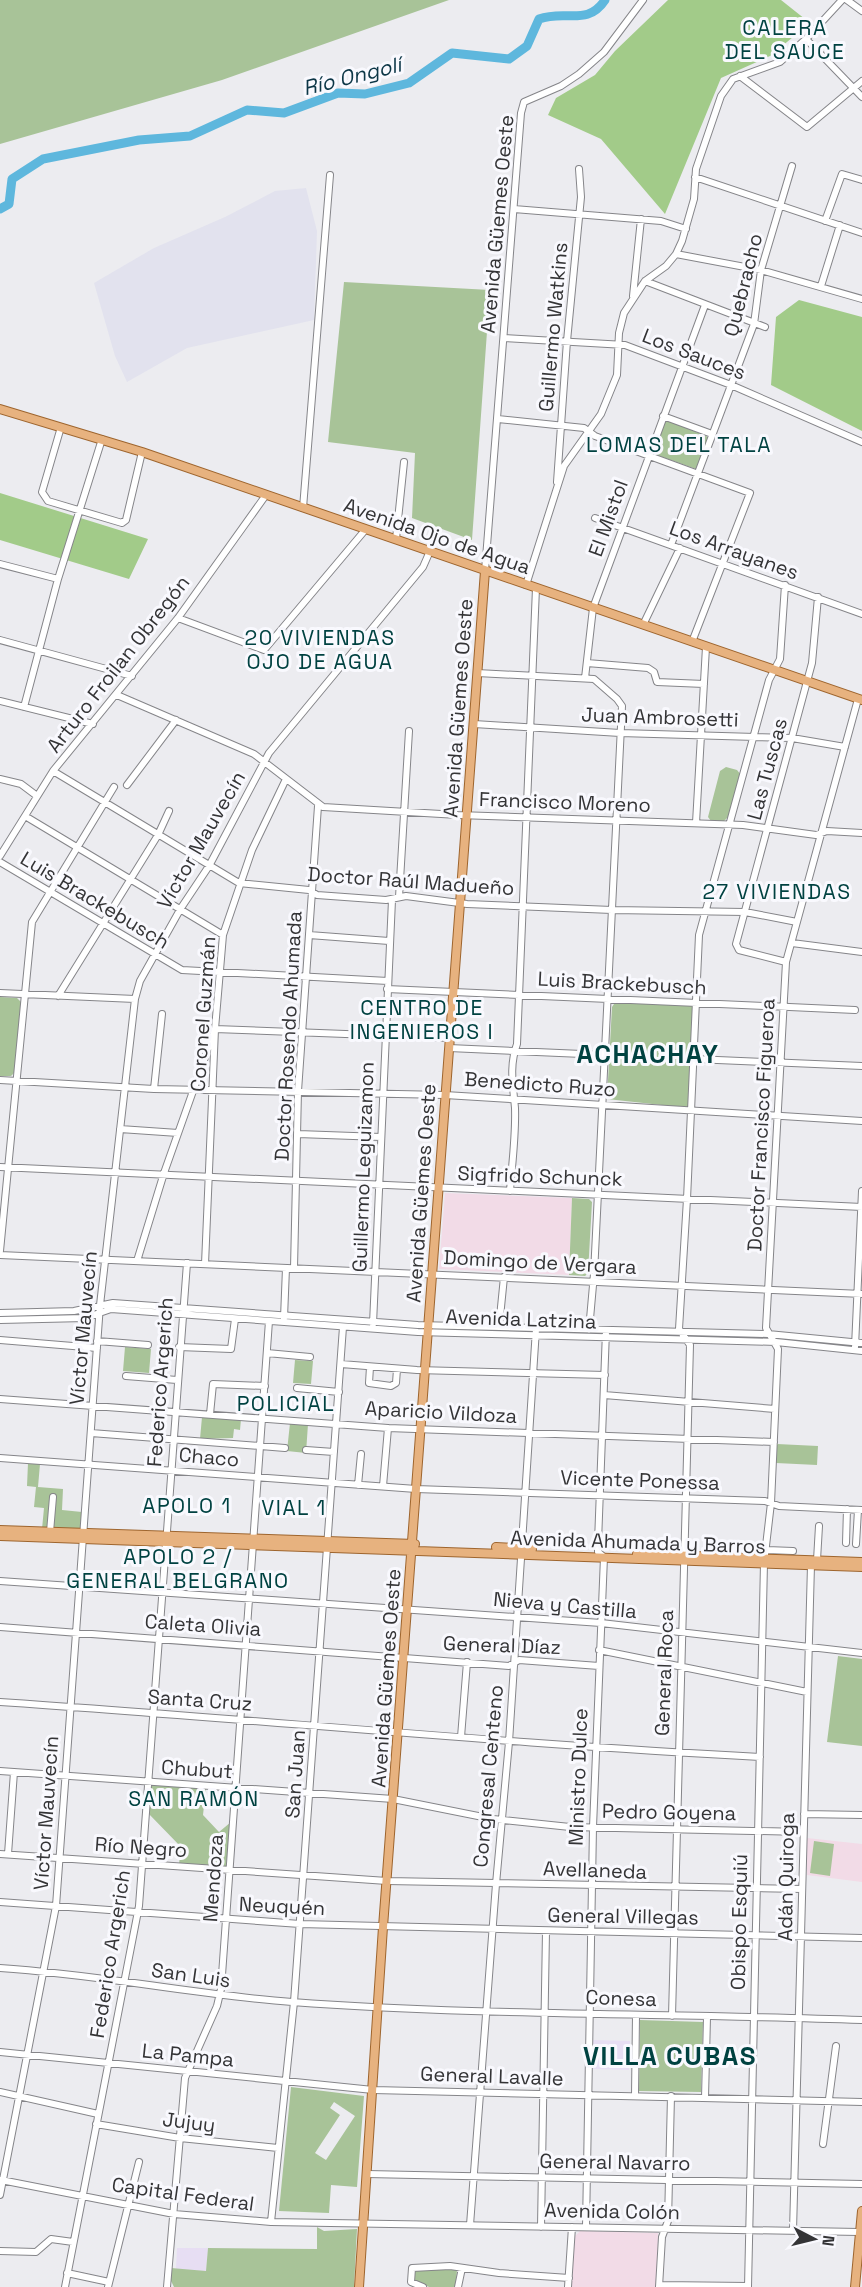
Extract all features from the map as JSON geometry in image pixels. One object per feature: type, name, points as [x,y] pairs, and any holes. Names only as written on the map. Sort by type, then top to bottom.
[{"type":"main road","name":"Avenida Ojo de Agua","points":[[0,409],[142,452],[860,700]]},
{"type":"main road","name":"Avenida Güemes Oeste","points":[[359,2287],[383,1927],[485,570]]},
{"type":"main road","points":[[0,1530],[83,1536]]},
{"type":"main road","points":[[0,1536],[83,1536]]},
{"type":"main road","name":"Avenida Ahumada y Barros","points":[[83,1536],[601,1554],[684,1559],[766,1557],[862,1567]]},
{"type":"main road","name":"Avenida Ahumada y Barros","points":[[814,1562],[862,1562]]},
{"type":"main road","points":[[855,2287],[860,2267],[859,2232],[862,2211]]},
{"type":"street","name":"Avenida Güemes Oeste","points":[[485,570],[524,102],[561,86],[579,74],[604,52],[643,0]]},
{"type":"street","points":[[526,585],[564,466],[601,414],[617,375],[621,322],[633,297],[645,281],[666,266],[676,254],[686,229],[694,199],[695,177],[721,96],[733,79],[773,65],[806,39],[842,0]]},
{"type":"street","points":[[847,0],[862,11]]},
{"type":"street","points":[[806,39],[862,98]]},
{"type":"street","points":[[740,76],[807,127],[862,81]]},
{"type":"street","name":"Quebracho","points":[[671,545],[754,324],[761,270],[792,166]]},
{"type":"street","name":"Guillermo Watkins","points":[[558,488],[567,341],[579,215],[579,169]]},
{"type":"street","points":[[825,220],[842,174],[862,180]]},
{"type":"street","points":[[303,508],[330,175]]},
{"type":"street","points":[[695,177],[862,233]]},
{"type":"street","points":[[514,209],[661,221],[686,229]]},
{"type":"street","points":[[633,297],[641,219]]},
{"type":"street","points":[[821,286],[840,225]]},
{"type":"street","points":[[676,254],[761,270],[862,299]]},
{"type":"street","points":[[645,281],[765,327]]},
{"type":"street","name":"El Mistol","points":[[585,678],[593,608],[705,305]]},
{"type":"street","name":"Los Sauces","points":[[505,338],[619,344],[731,385],[862,442]]},
{"type":"street","points":[[663,416],[712,434]]},
{"type":"street","points":[[498,419],[584,428],[595,436],[750,493],[692,642]]},
{"type":"street","points":[[61,427],[42,492],[48,501],[122,523],[126,520],[142,452]]},
{"type":"street","points":[[24,707],[58,579],[102,439]]},
{"type":"street","points":[[396,539],[404,462]]},
{"type":"street","name":"Arturo Froilan Obregón","points":[[0,856],[53,771],[178,618],[266,495]]},
{"type":"street","name":"Los Arrayanes","points":[[595,518],[862,614]]},
{"type":"street","points":[[178,618],[264,650],[366,529]]},
{"type":"street","points":[[643,625],[680,548]]},
{"type":"street","name":"Víctor Mauvecín","points":[[0,2195],[29,2055],[56,1906],[99,1314],[135,999],[140,981],[154,955],[209,866],[265,760],[423,567],[430,551]]},
{"type":"street","points":[[0,564],[58,579]]},
{"type":"street","points":[[687,1340],[679,1329],[692,1111],[698,944],[773,670],[780,659],[785,585]]},
{"type":"street","points":[[510,1191],[514,1051],[524,906],[536,588]]},
{"type":"street","name":"Las Tuscas","points":[[786,962],[736,948],[808,682],[815,649],[818,597]]},
{"type":"street","points":[[0,640],[132,676]]},
{"type":"street","points":[[696,823],[706,647]]},
{"type":"street","points":[[587,663],[648,668],[654,672],[657,682],[704,684]]},
{"type":"street","points":[[477,673],[585,678],[600,683],[620,702],[603,1105],[589,1330]]},
{"type":"street","points":[[117,695],[265,760],[318,806]]},
{"type":"street","name":"Doctor Francisco Figueroa","points":[[768,1334],[786,962],[860,700]]},
{"type":"street","points":[[0,701],[93,724]]},
{"type":"street","points":[[127,785],[176,720]]},
{"type":"street","name":"Juan Ambrosetti","points":[[474,724],[620,733],[792,738],[845,747]]},
{"type":"street","name":"Guillermo Leguizamon","points":[[373,1325],[389,941],[405,812],[409,731]]},
{"type":"street","name":"Doctor Raúl Madueño","points":[[53,771],[239,884],[313,893],[460,903],[612,910],[745,912],[797,922]]},
{"type":"street","points":[[0,779],[21,784],[37,796]]},
{"type":"street","name":"Coronel Guzmán","points":[[206,1264],[215,1029],[223,935],[239,884],[286,779]]},
{"type":"street","points":[[0,1253],[32,922],[114,787]]},
{"type":"street","name":"Francisco Moreno","points":[[318,806],[528,818],[769,826],[816,835],[862,833]]},
{"type":"street","name":"Doctor Rosendo Ahumada","points":[[294,1268],[298,1091],[318,806]]},
{"type":"street","points":[[58,996],[158,835],[169,811]]},
{"type":"street","points":[[25,816],[223,935]]},
{"type":"street","name":"Luis Brackebusch","points":[[0,862],[102,925],[182,970],[388,981]]},
{"type":"street","points":[[309,935],[389,941]]},
{"type":"street","points":[[792,944],[862,952]]},
{"type":"street","name":"Luis Brackebusch","points":[[387,989],[855,1010]]},
{"type":"street","points":[[0,993],[135,999]]},
{"type":"street","points":[[154,1089],[162,1014]]},
{"type":"street","points":[[137,1261],[164,1173],[215,1029],[450,1038]]},
{"type":"street","points":[[449,1048],[605,1055]]},
{"type":"street","points":[[694,1059],[862,1066]]},
{"type":"street","name":"Benedicto Ruzo","points":[[0,1080],[154,1089],[445,1095],[862,1121]]},
{"type":"street","points":[[120,1129],[178,1133]]},
{"type":"street","points":[[298,1134],[381,1137]]},
{"type":"street","name":"Sigfrido Schunck","points":[[0,1167],[862,1207]]},
{"type":"street","points":[[854,1350],[858,1343],[862,1191]]},
{"type":"street","name":"Domingo de Vergara","points":[[0,1253],[105,1260],[860,1294]]},
{"type":"street","name":"Federico Argerich","points":[[64,2287],[138,1912],[187,1263]]},
{"type":"street","points":[[284,1319],[286,1268]]},
{"type":"street","points":[[499,1327],[504,1277]]},
{"type":"street","name":"Avenida Latzina","points":[[0,1313],[74,1311],[113,1303],[269,1321],[284,1319],[344,1327],[373,1325]]},
{"type":"street","name":"Avenida Latzina","points":[[0,1320],[85,1318],[111,1310],[182,1311],[428,1328],[536,1332],[589,1330],[768,1334],[858,1343]]},
{"type":"street","points":[[179,1347],[231,1348],[235,1318]]},
{"type":"street","name":"Mendoza","points":[[167,2287],[188,2071],[220,1996],[269,1321]]},
{"type":"street","name":"San Juan","points":[[271,2222],[294,2002],[344,1327]]},
{"type":"street","name":"Avenida Latzina","points":[[428,1328],[499,1327],[606,1339],[776,1342],[862,1351]]},
{"type":"street","name":"Ministro Dulce","points":[[586,2227],[592,1827],[601,1623],[600,1495],[606,1331]]},
{"type":"street","name":"Congresal Centeno","points":[[470,2225],[492,1930],[509,1742],[536,1332]]},
{"type":"street","points":[[768,1334],[776,1342],[778,1349],[771,1503],[766,1557],[793,1551]]},
{"type":"street","points":[[0,1340],[148,1345]]},
{"type":"street","name":"General Roca","points":[[672,2016],[689,1402],[690,1345],[687,1340]]},
{"type":"street","points":[[267,1353],[310,1357]]},
{"type":"street","points":[[341,1364],[397,1369],[605,1375]]},
{"type":"street","points":[[369,1366],[369,1383],[391,1386],[396,1383],[397,1369]]},
{"type":"street","points":[[126,1376],[177,1380]]},
{"type":"street","points":[[210,1414],[213,1384],[265,1386]]},
{"type":"street","points":[[297,1388],[339,1392]]},
{"type":"street","points":[[604,1395],[775,1409]]},
{"type":"street","name":"Aparicio Vildoza","points":[[0,1399],[388,1428],[774,1442]]},
{"type":"street","points":[[383,1486],[388,1428]]},
{"type":"street","points":[[91,1433],[285,1448]]},
{"type":"street","points":[[306,1450],[334,1452]]},
{"type":"street","points":[[358,1485],[360,1454]]},
{"type":"street","name":"Chaco","points":[[0,1458],[416,1489]]},
{"type":"street","name":"Vicente Ponessa","points":[[416,1489],[686,1498],[860,1510]]},
{"type":"street","points":[[50,1532],[53,1497]]},
{"type":"street","points":[[846,1543],[848,1509]]},
{"type":"street","points":[[856,1544],[860,1510]]},
{"type":"street","name":"Adán Quiroga","points":[[793,2231],[807,1692],[814,1562],[819,1526]]},
{"type":"street","name":"Obispo Esquiú","points":[[748,2286],[766,1557]]},
{"type":"street","name":"Nieva y Castilla","points":[[0,1581],[601,1623],[862,1653]]},
{"type":"street","name":"Caleta Olivia","points":[[0,1627],[404,1657]]},
{"type":"street","points":[[599,1650],[807,1692]]},
{"type":"street","name":"General Díaz","points":[[404,1657],[509,1666],[519,1660],[599,1666]]},
{"type":"street","points":[[461,1737],[467,1662]]},
{"type":"street","name":"Santa Cruz","points":[[0,1702],[240,1719],[509,1742],[760,1757]]},
{"type":"street","name":"Chubut","points":[[0,1771],[393,1799]]},
{"type":"street","points":[[8,1854],[14,1772]]},
{"type":"street","name":"Pedro Goyena","points":[[393,1799],[501,1820],[592,1827],[803,1832]]},
{"type":"street","points":[[804,1814],[862,1815]]},
{"type":"street","name":"Río Negro","points":[[0,1854],[387,1881]]},
{"type":"street","name":"Avellaneda","points":[[387,1881],[674,1889],[802,1889]]},
{"type":"street","name":"Neuquén","points":[[0,1902],[300,1924],[383,1927]]},
{"type":"street","name":"General Villegas","points":[[383,1927],[862,1938]]},
{"type":"street","points":[[541,2227],[546,1931]]},
{"type":"street","name":"San Luis","points":[[0,1968],[45,1971],[220,1996],[378,2006]]},
{"type":"street","name":"Conesa","points":[[378,2006],[862,2020]]},
{"type":"street","points":[[635,2096],[636,2015]]},
{"type":"street","points":[[705,2098],[707,2017]]},
{"type":"street","points":[[823,2144],[836,2046]]},
{"type":"street","name":"La Pampa","points":[[0,2052],[373,2090]]},
{"type":"street","name":"General Lavalle","points":[[373,2090],[862,2102]]},
{"type":"street","points":[[0,2092],[98,2114]]},
{"type":"street","points":[[671,2096],[668,2221],[664,2229],[659,2286],[748,2286]]},
{"type":"street","name":"Jujuy","points":[[96,2124],[180,2138],[278,2148]]},
{"type":"street","points":[[67,2273],[108,2284],[139,2162]]},
{"type":"street","name":"General Navarro","points":[[367,2174],[862,2184]]},
{"type":"street","name":"Capital Federal","points":[[2,2180],[174,2214],[271,2222],[364,2224]]},
{"type":"street","name":"Avenida Colón","points":[[364,2224],[859,2232]]},
{"type":"street","points":[[568,2287],[572,2227]]},
{"type":"street","points":[[0,2251],[36,2252],[51,2239],[73,2242]]},
{"type":"street","points":[[423,2287],[411,2282],[412,2268],[437,2265],[569,2278]]},
{"type":"street","points":[[458,2287],[462,2268]]},
{"type":"shaded area","points":[[306,188],[317,231],[314,320],[187,348],[127,382],[115,356],[94,283],[154,248],[225,217],[275,191]]},
{"type":"shaded area","points":[[445,1193],[572,1198],[569,1275],[439,1269]]},
{"type":"shaded area","points":[[807,1838],[862,1844],[862,1882],[807,1875]]},
{"type":"shaded area","points":[[593,2040],[630,2041],[629,2070],[593,2069]]},
{"type":"shaded area","points":[[580,2231],[658,2233],[657,2287],[571,2287],[574,2237]]},
{"type":"shaded area","points":[[177,2248],[208,2248],[206,2272],[176,2269]]},
{"type":"green space","points":[[0,0],[449,0],[222,80],[0,144]]},
{"type":"green space","points":[[668,0],[781,0],[810,23],[770,56],[721,78],[665,214],[601,139],[548,115],[556,98],[595,75],[615,51]]},
{"type":"green space","points":[[344,282],[490,290],[472,540],[412,518],[415,453],[328,442]]},
{"type":"green space","points":[[799,300],[862,317],[862,431],[771,385],[776,317]]},
{"type":"green space","points":[[668,420],[708,437],[696,469],[654,454],[665,421]]},
{"type":"green space","points":[[0,493],[148,539],[129,579],[0,540]]},
{"type":"green space","points":[[726,767],[737,770],[741,775],[729,816],[723,822],[711,821],[708,817],[720,771]]},
{"type":"green space","points":[[0,997],[17,998],[21,1002],[14,1073],[11,1076],[0,1076]]},
{"type":"green space","points":[[616,1001],[694,1006],[689,1108],[607,1099],[612,1007]]},
{"type":"green space","points":[[572,1198],[589,1199],[592,1202],[588,1273],[585,1276],[569,1275]]},
{"type":"green space","points":[[125,1347],[151,1349],[149,1373],[123,1371]]},
{"type":"green space","points":[[295,1360],[313,1361],[311,1384],[293,1383]]},
{"type":"green space","points":[[202,1417],[241,1419],[240,1430],[234,1429],[233,1438],[200,1439]]},
{"type":"green space","points":[[290,1423],[308,1424],[306,1453],[287,1451]]},
{"type":"green space","points":[[777,1444],[818,1446],[817,1465],[776,1463]]},
{"type":"green space","points":[[28,1463],[40,1464],[38,1487],[63,1489],[62,1510],[82,1512],[80,1529],[42,1529],[44,1508],[34,1507],[36,1487],[27,1486]]},
{"type":"green space","points":[[838,1656],[862,1659],[862,1746],[827,1742]]},
{"type":"green space","points":[[153,1785],[206,1788],[203,1815],[219,1832],[231,1822],[226,1866],[179,1864],[181,1847],[148,1813],[150,1788]]},
{"type":"green space","points":[[814,1841],[834,1844],[830,1876],[810,1873]]},
{"type":"green space","points":[[640,2020],[703,2022],[701,2092],[639,2091]]},
{"type":"green space","points":[[291,2087],[364,2096],[357,2187],[331,2185],[329,2213],[279,2211]],"holes":[[[334,2102],[355,2116],[326,2160],[315,2153],[340,2115],[330,2108]]]},
{"type":"green space","points":[[317,2227],[324,2231],[357,2229],[354,2287],[174,2287],[170,2279],[171,2268],[206,2271],[208,2248],[317,2249]]},
{"type":"green space","points":[[439,2268],[457,2269],[456,2287],[429,2287],[412,2279],[413,2271]]},
{"type":"waterway","name":"Río Ongolí","points":[[0,209],[9,204],[12,179],[43,159],[139,140],[190,136],[247,110],[284,113],[338,93],[365,94],[409,83],[452,53],[509,59],[527,46],[539,19],[549,16],[575,16],[591,13],[605,0]]},
{"type":"district","name":"CALERA DEL SAUCE","points":[[785,39]]},
{"type":"district","name":"LOMAS DEL TALA","points":[[679,444]]},
{"type":"district","name":"20 VIVIENDAS OJO DE AGUA","points":[[320,649]]},
{"type":"district","name":"27 VIVIENDAS","points":[[777,891]]},
{"type":"district","name":"CENTRO DE INGENIEROS I","points":[[422,1019]]},
{"type":"district","name":"ACHACHAY","points":[[648,1054]]},
{"type":"district","name":"POLICIAL","points":[[286,1403]]},
{"type":"district","name":"APOLO 1","points":[[187,1505]]},
{"type":"district","name":"VIAL 1","points":[[294,1507]]},
{"type":"district","name":"APOLO 2 / GENERAL BELGRANO","points":[[178,1568]]},
{"type":"district","name":"SAN RAMÓN","points":[[194,1798]]},
{"type":"district","name":"VILLA CUBAS","points":[[670,2056]]}]
